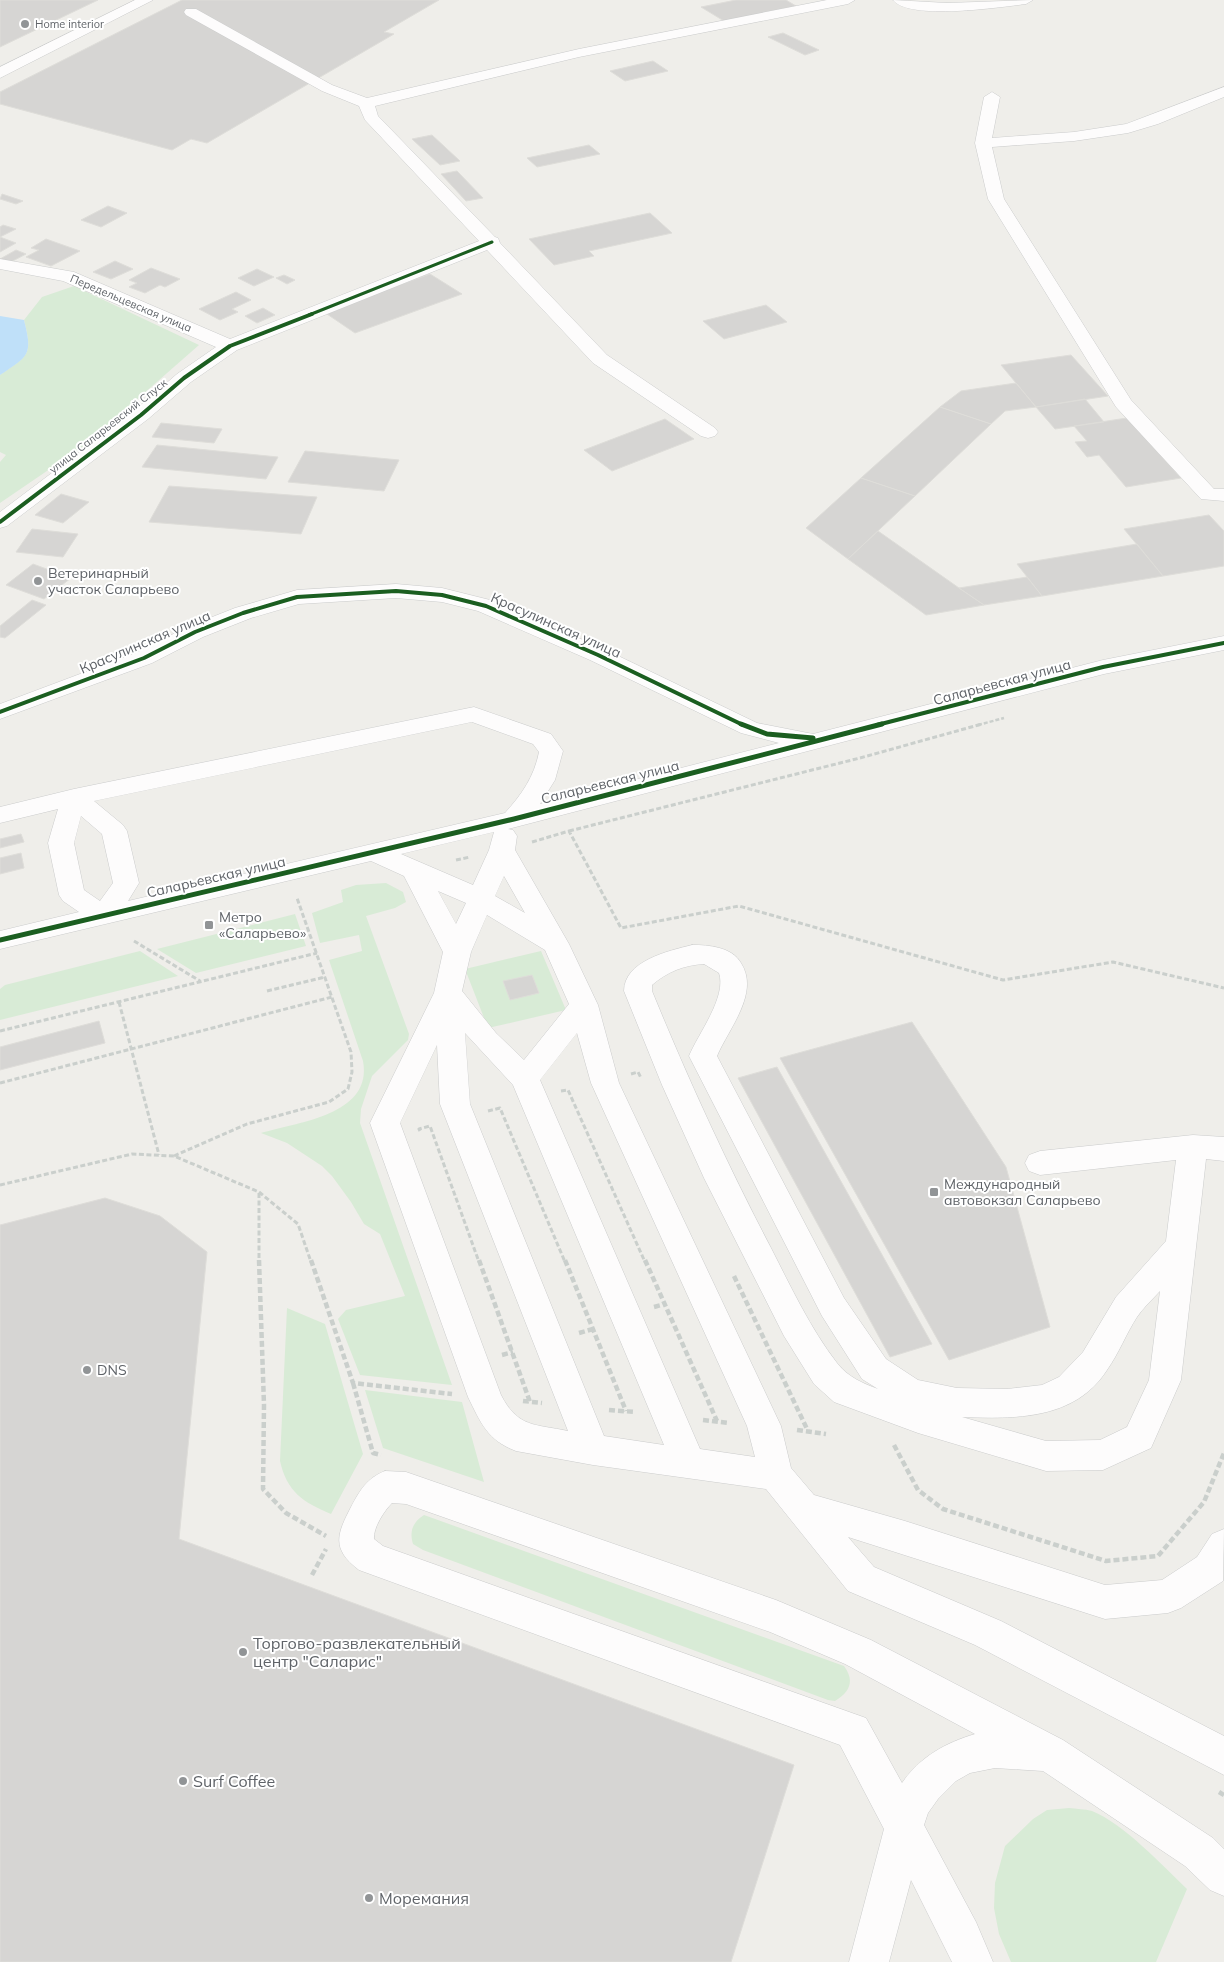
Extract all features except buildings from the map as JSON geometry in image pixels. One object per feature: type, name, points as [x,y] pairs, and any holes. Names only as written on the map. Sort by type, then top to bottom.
[{"type":"street","points":[[0,73],[146,0]]},
{"type":"street","points":[[191,12],[328,88],[366,103],[579,53],[848,0]]},
{"type":"street","points":[[900,0],[930,6],[958,6],[1026,0]]},
{"type":"street","points":[[983,143],[1128,128],[1152,121],[1170,112],[1224,92]]},
{"type":"street","points":[[992,97],[983,143],[996,199],[1123,403],[1208,495],[1224,495]]},
{"type":"street","points":[[366,103],[371,116],[600,358],[708,432]]},
{"type":"street","name":"улица Саларьевский Спуск","points":[[0,522],[141,415],[184,378],[230,346],[492,242]]},
{"type":"street","name":"Передельцевская улица","points":[[0,264],[68,276],[230,346]]},
{"type":"street","name":"Красулинская улица","points":[[0,712],[144,658],[195,632],[252,610],[297,597],[396,591],[442,596],[486,606],[598,655],[749,728],[767,734],[810,739],[840,735]]},
{"type":"street","name":"Саларьевская улица","points":[[0,940],[511,819],[1103,667],[1224,643]]},
{"type":"street","points":[[0,815],[74,797],[474,714],[542,739],[551,751],[549,769],[535,796],[511,819],[502,850],[479,898],[457,952],[448,993],[385,1123],[485,1397],[497,1421],[516,1436],[593,1450],[688,1461],[776,1475]]},
{"type":"street","points":[[74,797],[114,831],[126,883],[104,916],[72,895],[61,843],[74,797]]},
{"type":"street","points":[[502,850],[556,944],[584,1005],[605,1083],[764,1426],[776,1475],[801,1507],[862,1579],[988,1633],[1222,1754]]},
{"type":"street","points":[[372,852],[479,898],[556,944]]},
{"type":"street","points":[[414,870],[457,952]]},
{"type":"street","points":[[1180,1247],[1127,1306],[1094,1362],[1071,1386],[1045,1399],[1007,1404],[957,1402],[911,1393],[874,1368],[833,1307],[703,1056],[735,984],[731,966],[718,956],[699,954],[676,959],[638,981],[638,991],[676,1085],[727,1194],[795,1326],[826,1374],[846,1392],[918,1418],[1046,1456],[1103,1455],[1139,1437],[1166,1380],[1193,1147]]},
{"type":"street","points":[[448,993],[486,1040],[525,1079],[688,1461]]},
{"type":"street","points":[[448,993],[455,1104],[593,1450]]},
{"type":"street","points":[[525,1079],[584,1005]]},
{"type":"street","points":[[1040,1163],[1193,1147],[1224,1149]]},
{"type":"street","points":[[973,1962],[962,1936],[852,1731],[372,1558],[358,1548],[356,1533],[374,1498],[385,1487],[406,1488],[776,1617],[858,1652],[1050,1753],[1199,1852],[1224,1876]]},
{"type":"street","points":[[801,1507],[905,1537],[1105,1602],[1168,1596],[1210,1569],[1224,1545]]},
{"type":"street","points":[[869,1962],[910,1806],[920,1787],[948,1764],[989,1750],[1050,1753]]},
{"type":"path","points":[[414,870],[502,850],[569,831],[860,758],[1009,717]]},
{"type":"path","points":[[569,831],[622,928],[739,906],[1003,980],[1113,962],[1224,988]]},
{"type":"path","points":[[174,1156],[247,1124],[329,1102],[348,1089],[352,1072],[351,1052],[297,898]]},
{"type":"path","points":[[134,941],[200,982]]},
{"type":"path","points":[[0,1031],[316,953]]},
{"type":"path","points":[[267,991],[325,977]]},
{"type":"path","points":[[0,1083],[332,997]]},
{"type":"path","points":[[119,1002],[159,1155]]},
{"type":"path","points":[[571,1096],[717,1421]]},
{"type":"path","points":[[503,1113],[589,1317],[626,1411]]},
{"type":"path","points":[[432,1131],[530,1402]]},
{"type":"path","points":[[0,1185],[132,1154],[174,1156],[259,1192],[298,1224],[353,1383],[373,1453],[382,1456]]},
{"type":"path","points":[[259,1192],[259,1298],[264,1405],[263,1489],[286,1513],[331,1539]]},
{"type":"path","points":[[733,1273],[808,1431]]},
{"type":"path","points":[[353,1383],[455,1394]]},
{"type":"path","points":[[521,1401],[550,1404]]},
{"type":"path","points":[[603,1409],[641,1413]]},
{"type":"path","points":[[695,1419],[732,1423]]},
{"type":"path","points":[[788,1429],[826,1434]]},
{"type":"path","points":[[894,1445],[918,1490],[943,1510],[1106,1561],[1158,1556],[1204,1502],[1224,1453]]},
{"type":"path","points":[[1219,1792],[1224,1795]]},
{"type":"green space","points":[[74,286],[199,345],[85,445],[0,503],[0,462],[6,455],[0,452],[0,375],[23,358],[26,353],[28,341],[24,320],[42,297]]},
{"type":"green space","points":[[386,883],[403,892],[406,902],[395,908],[366,916],[409,1034],[408,1040],[372,1076],[361,1109],[360,1123],[452,1385],[360,1375],[338,1319],[346,1310],[405,1296],[380,1234],[364,1224],[351,1202],[332,1176],[322,1166],[287,1143],[261,1133],[312,1120],[330,1113],[345,1105],[356,1093],[363,1079],[363,1061],[329,960],[362,951],[359,935],[320,943],[312,913],[343,902],[341,890],[356,885]]},
{"type":"green space","points":[[295,914],[306,946],[196,973],[157,949]]},
{"type":"green space","points":[[140,951],[178,976],[0,1020],[0,989],[5,985]]},
{"type":"green space","points":[[541,951],[566,1010],[488,1028],[465,969]]},
{"type":"green space","points":[[287,1308],[325,1324],[363,1454],[331,1514],[312,1505],[298,1495],[287,1481],[280,1461]]},
{"type":"green space","points":[[365,1390],[462,1402],[484,1482],[383,1448]]},
{"type":"green space","points":[[424,1515],[844,1666],[850,1681],[849,1686],[840,1698],[835,1701],[828,1700],[423,1550],[413,1544],[411,1535],[413,1527]]},
{"type":"green space","points":[[1069,1808],[1092,1811],[1117,1825],[1187,1889],[1156,1962],[1011,1962],[999,1934],[994,1908],[995,1883],[1005,1846],[1033,1819],[1047,1810]]},
{"type":"water","points":[[0,316],[24,320],[28,348],[23,358],[0,375]]},
{"type":"cycle path","points":[[0,522],[141,415],[184,378],[230,346],[492,242]]},
{"type":"cycle path","points":[[0,712],[144,658],[195,632],[243,613],[297,597],[396,591],[442,595],[486,606],[598,655],[749,728],[767,734],[813,738]]},
{"type":"cycle path","points":[[0,940],[514,819],[1103,667],[1224,643]]},
{"type":"place","name":"Home interior","points":[[25,24]]},
{"type":"place","name":"Ветеринарный участок Саларьево","points":[[38,581]]},
{"type":"place","name":"Метро «Саларьево»","points":[[209,925]]},
{"type":"place","name":"Международный автовокзал Саларьево","points":[[934,1192]]},
{"type":"place","name":"DNS","points":[[87,1370]]},
{"type":"place","name":"Торгово-развлекательный центр \"Саларис\"","points":[[243,1652]]},
{"type":"place","name":"Surf Coffee","points":[[183,1781]]},
{"type":"place","name":"Моремания","points":[[369,1898]]}]
